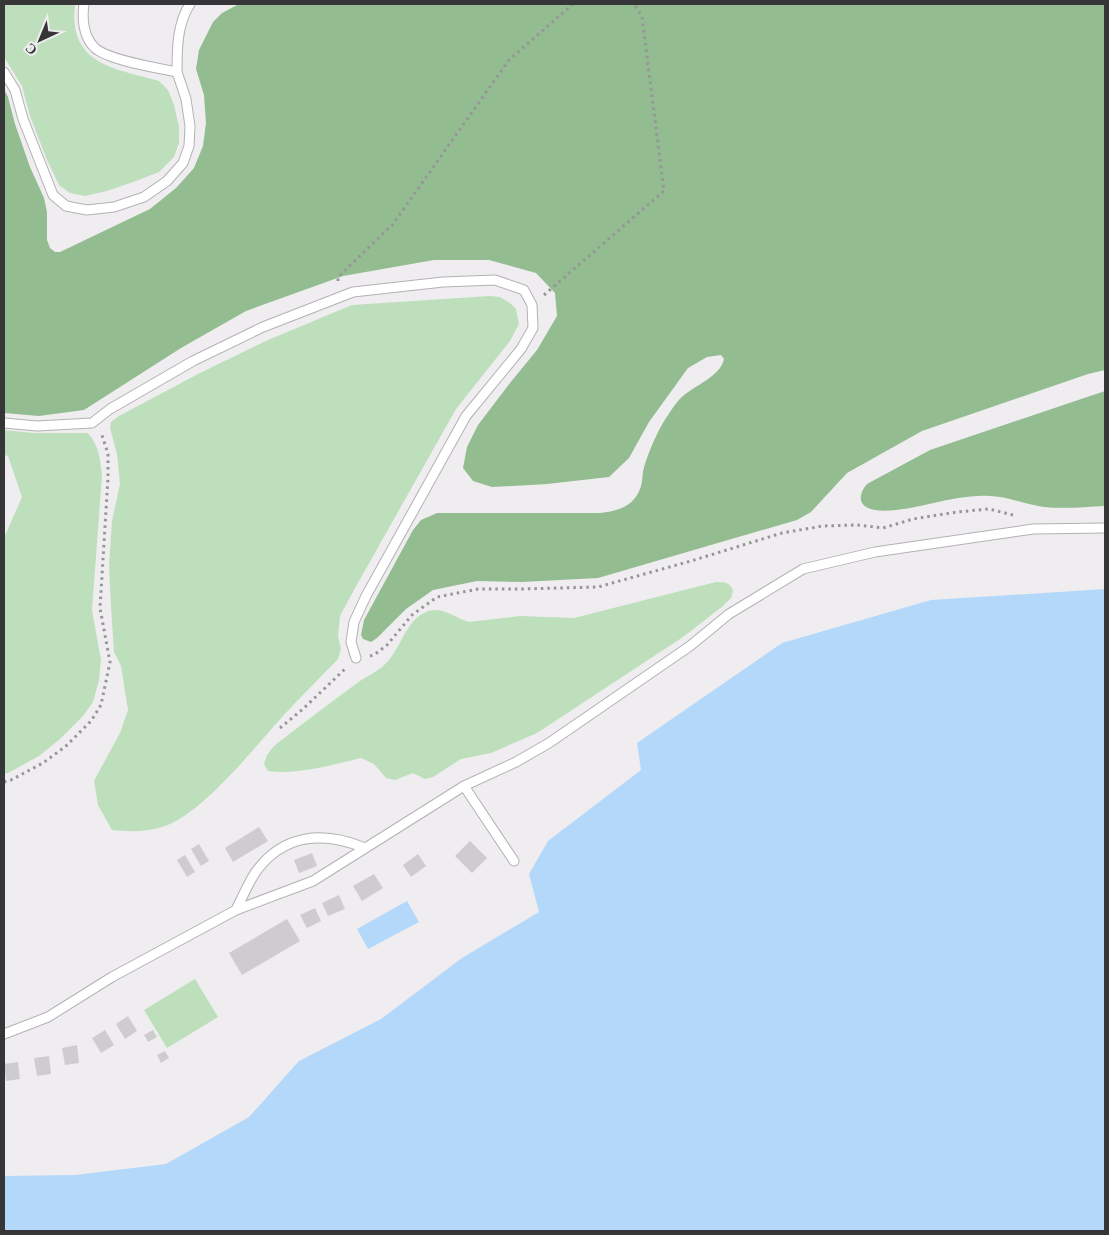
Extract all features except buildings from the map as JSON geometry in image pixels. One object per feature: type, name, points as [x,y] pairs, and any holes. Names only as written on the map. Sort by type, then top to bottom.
[{"type":"lane","points":[[84,4],[85,34],[95,48],[111,56],[177,72]]},
{"type":"lane","points":[[4,72],[15,90],[23,118],[53,195],[66,206],[87,210],[114,206],[144,197],[168,181],[183,163],[189,146],[190,126],[186,100],[177,72],[177,49],[183,17],[190,4]]},
{"type":"lane","points":[[4,423],[37,426],[92,423],[110,409],[193,361],[262,327],[353,292],[443,282],[495,280],[524,290],[532,305],[532,328],[521,349],[466,416],[366,596],[354,622],[351,642],[356,658]]},
{"type":"lane","points":[[4,1034],[48,1017],[112,977],[236,910],[313,880],[464,786],[516,762],[549,743],[690,646],[729,614],[802,569],[875,552],[1033,529],[1105,528]]},
{"type":"lane","points":[[464,786],[514,861]]},
{"type":"lane","points":[[236,910],[255,873],[270,856],[287,844],[316,837],[346,840],[365,848]]},
{"type":"path","points":[[335,299],[338,277],[393,224],[509,60],[573,4]]},
{"type":"path","points":[[532,305],[664,191],[642,17],[634,4]]},
{"type":"path","points":[[4,782],[43,764],[66,746],[91,720],[101,705],[110,662],[100,608],[108,454],[102,436],[92,423]]},
{"type":"path","points":[[280,728],[303,709],[356,658],[374,656],[387,645],[412,615],[437,597],[478,589],[598,587],[782,533],[823,526],[857,525],[883,528],[913,519],[989,509],[1023,517],[1033,529]]},
{"type":"green space","points":[[4,4],[75,4],[75,24],[79,40],[87,52],[111,67],[159,81],[168,90],[179,127],[179,143],[174,157],[159,172],[107,191],[85,196],[70,193],[59,185],[30,116],[22,86],[4,57]]},
{"type":"green space","points":[[239,4],[1105,4],[1105,370],[1088,374],[922,431],[847,473],[811,512],[797,520],[598,578],[522,582],[477,581],[433,590],[406,609],[377,638],[371,642],[363,639],[361,635],[364,620],[413,530],[421,520],[437,513],[600,513],[620,509],[630,503],[638,493],[642,484],[643,469],[648,455],[656,435],[666,418],[682,397],[718,371],[724,359],[721,355],[707,357],[688,368],[649,422],[629,458],[609,477],[547,484],[492,487],[473,481],[463,468],[467,447],[478,425],[537,350],[557,316],[555,293],[536,273],[489,260],[434,260],[343,276],[246,311],[181,348],[84,410],[39,416],[4,413],[4,89],[30,167],[44,198],[47,212],[47,240],[50,248],[55,252],[60,252],[150,209],[176,188],[194,168],[203,146],[206,123],[204,95],[196,69],[199,50],[213,22],[222,13]]},
{"type":"green space","points":[[490,296],[500,297],[510,303],[516,309],[519,324],[510,341],[456,409],[354,590],[340,616],[338,636],[341,649],[338,659],[228,778],[196,807],[180,819],[158,828],[138,831],[112,830],[98,805],[94,781],[120,733],[128,710],[121,666],[114,652],[111,606],[109,566],[112,521],[120,484],[117,454],[110,428],[111,422],[198,374],[268,340],[352,305]]},
{"type":"green space","points":[[1105,391],[1105,506],[1044,507],[996,496],[958,498],[912,508],[887,511],[868,508],[862,503],[861,494],[867,484],[930,450]]},
{"type":"green space","points":[[4,430],[33,433],[88,433],[97,448],[102,475],[92,610],[101,660],[99,680],[93,702],[83,716],[60,739],[39,756],[4,774],[4,538],[22,497],[8,456],[4,455]]},
{"type":"green space","points":[[716,582],[729,584],[733,591],[731,598],[683,637],[537,733],[491,753],[461,759],[433,777],[425,779],[413,773],[395,780],[386,778],[374,764],[361,758],[315,769],[291,772],[268,771],[264,764],[267,755],[274,746],[335,699],[385,664],[394,654],[409,626],[426,612],[432,610],[443,611],[469,622],[520,616],[574,618]]},
{"type":"green space","points":[[195,979],[218,1017],[167,1048],[144,1010]]},
{"type":"water","points":[[1105,589],[1105,1231],[4,1231],[4,1176],[75,1175],[166,1164],[249,1117],[299,1061],[381,1019],[462,958],[539,912],[529,874],[548,841],[641,770],[637,743],[782,643],[931,600]]},
{"type":"water","points":[[407,901],[419,922],[368,949],[357,929]]}]
